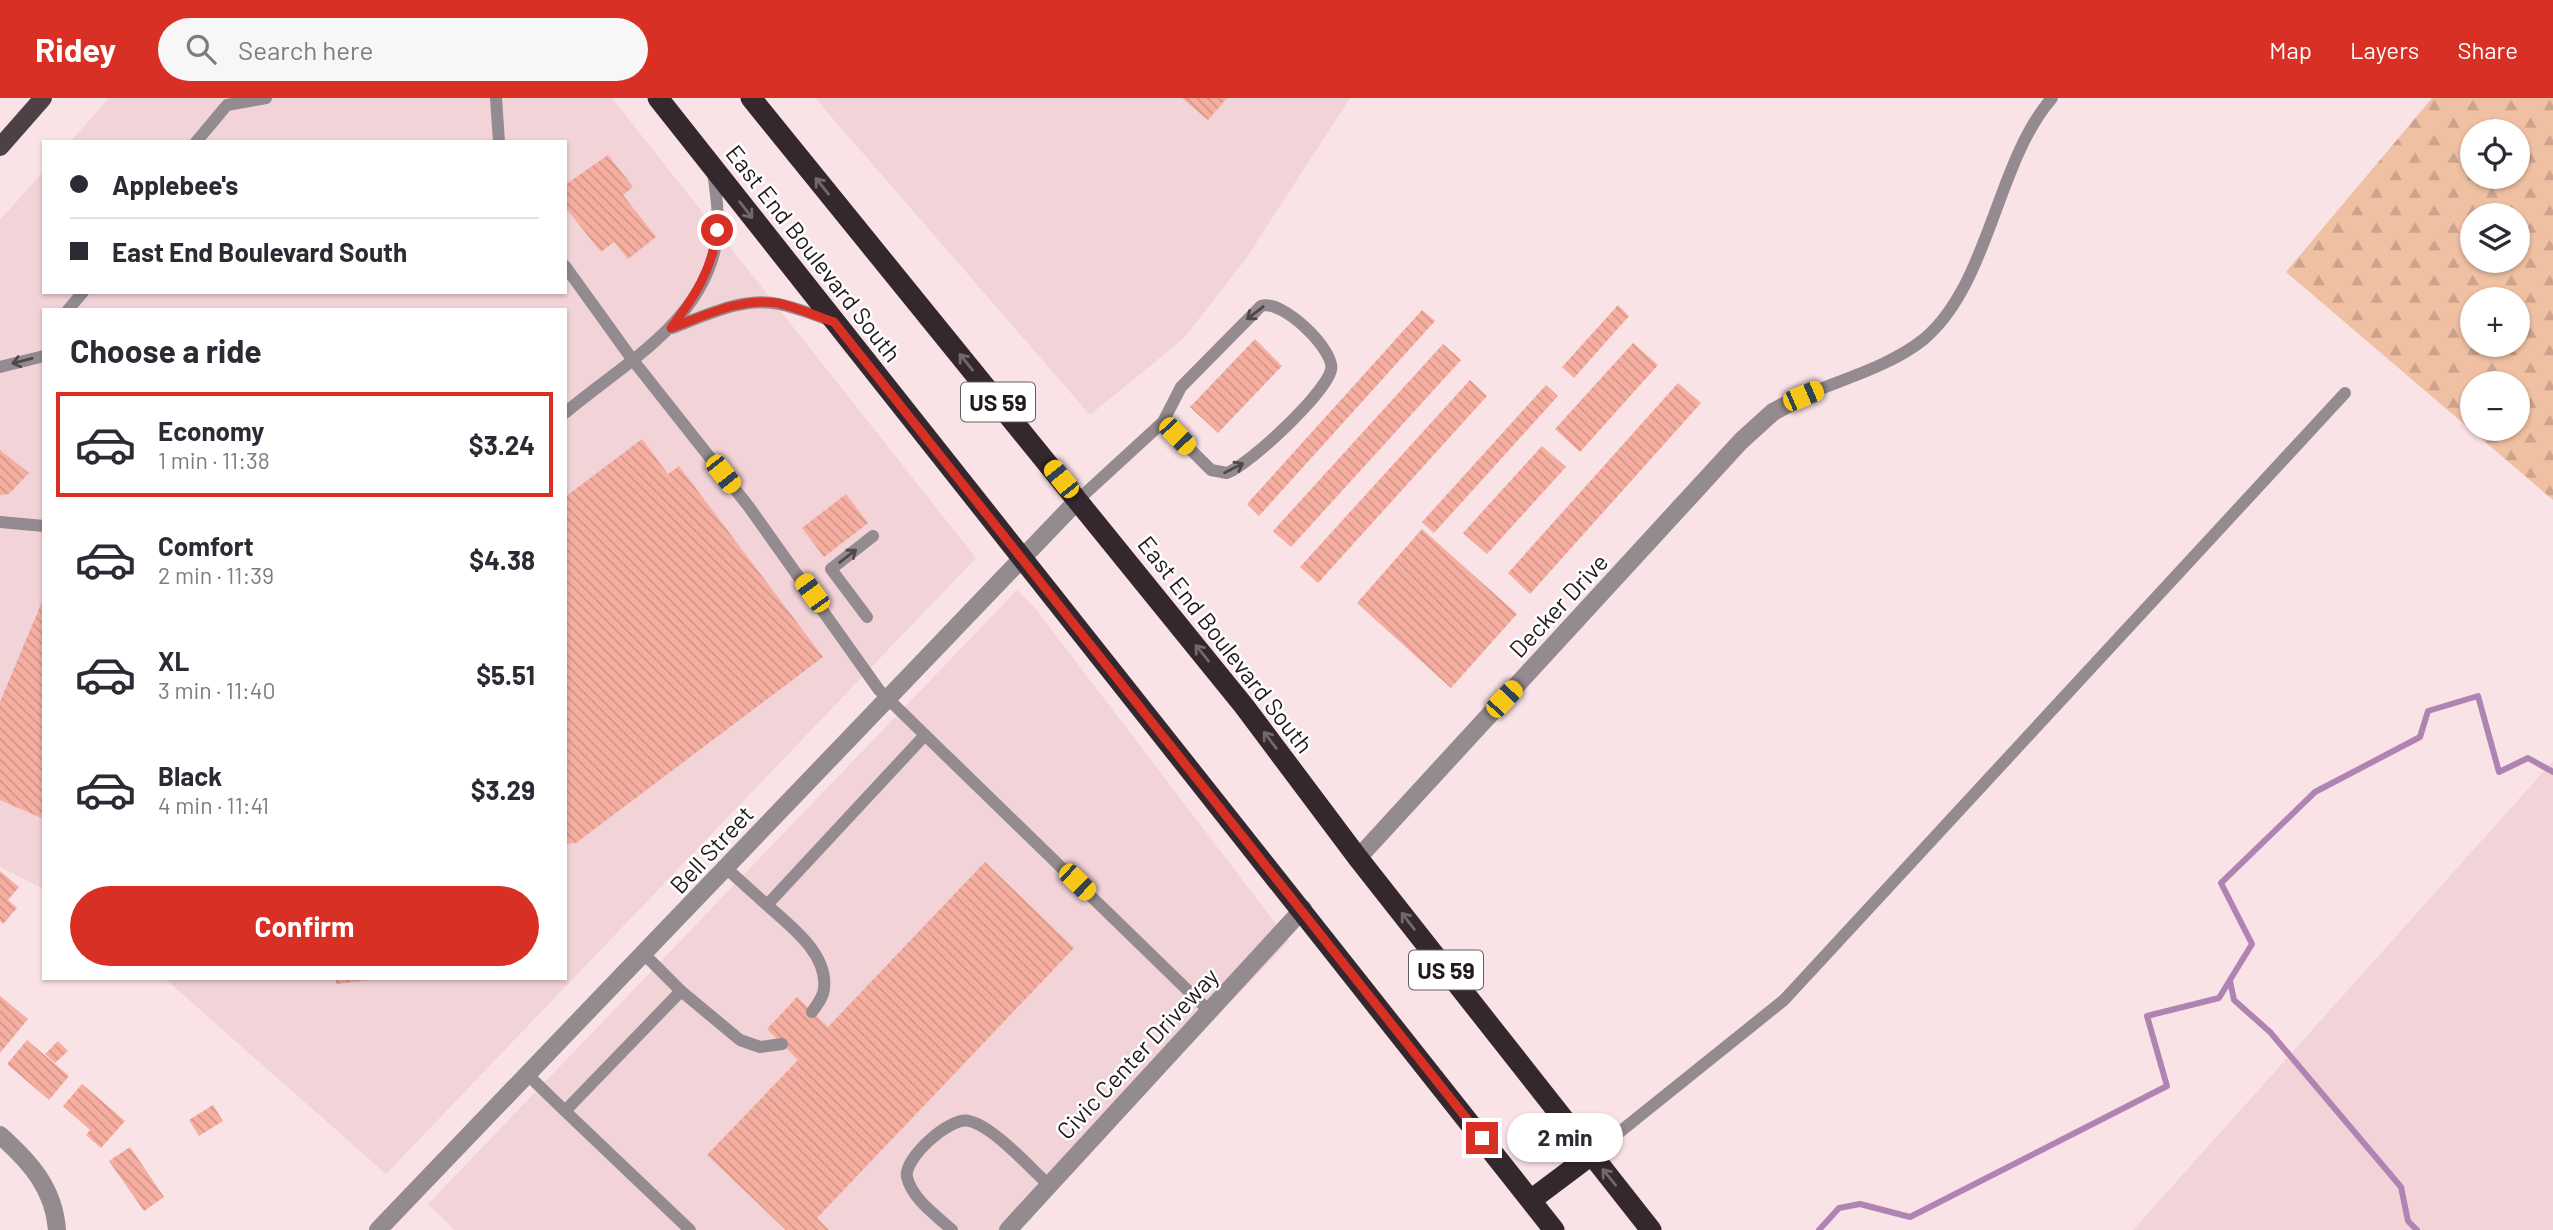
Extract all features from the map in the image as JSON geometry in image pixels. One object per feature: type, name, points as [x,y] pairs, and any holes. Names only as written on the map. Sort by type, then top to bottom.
[{"type":"highway","name":"East End Boulevard South","points":[[659,98],[1021,558],[1303,909],[1554,1230]]},
{"type":"highway","name":"East End Boulevard South","points":[[751,98],[1244,706],[1358,858],[1651,1230]]},
{"type":"highway","points":[[1531,1200],[1591,1155]]},
{"type":"main road","points":[[0,147],[43,98]]},
{"type":"street","name":"Decker Drive","points":[[1358,858],[1741,441],[1773,412],[1803,396]]},
{"type":"street","name":"Bell Street","points":[[378,1230],[1078,500]]},
{"type":"street","name":"Civic Center Driveway","points":[[1008,1230],[1303,909]]},
{"type":"street","points":[[0,1135],[28,1161],[44,1182],[55,1212],[57,1230]]},
{"type":"lane","points":[[198,140],[227,105],[266,98]]},
{"type":"lane","points":[[496,98],[499,140]]},
{"type":"lane","points":[[1803,396],[1901,354],[1926,337],[1939,323],[1965,282],[2030,133],[2052,98]]},
{"type":"lane","points":[[567,411],[671,328],[698,289],[715,252],[718,211],[713,167]]},
{"type":"lane","points":[[567,269],[632,359],[749,507],[887,698],[1209,1011]]},
{"type":"lane","points":[[70,308],[81,294]]},
{"type":"lane","points":[[671,328],[729,307],[759,302],[778,303],[834,322]]},
{"type":"lane","points":[[1078,500],[1163,422],[1181,387],[1201,364],[1255,311],[1267,304],[1292,315],[1327,353],[1331,362],[1329,375],[1313,397],[1249,459],[1227,473],[1211,470],[1163,422]]},
{"type":"lane","points":[[0,367],[42,356]]},
{"type":"lane","points":[[1591,1155],[1792,992],[2345,393]]},
{"type":"lane","points":[[0,522],[42,527]]},
{"type":"lane","points":[[867,617],[831,569],[873,536]]},
{"type":"lane","points":[[767,905],[925,735]]},
{"type":"lane","points":[[726,868],[797,932],[815,955],[824,973],[824,990],[813,1012]]},
{"type":"lane","points":[[644,954],[681,990],[740,1040],[760,1047],[782,1044]]},
{"type":"lane","points":[[565,1111],[681,990]]},
{"type":"lane","points":[[528,1075],[690,1230]]},
{"type":"lane","points":[[952,1230],[918,1198],[909,1186],[906,1172],[910,1163],[942,1129],[958,1119],[972,1121],[992,1134],[1049,1185]]},
{"type":"shaded area","points":[[109,98],[612,98],[976,558],[386,1174],[166,980],[567,980],[567,308],[42,308],[42,888],[0,867],[0,220],[42,173],[42,294],[567,294],[567,140],[72,140]]},
{"type":"shaded area","points":[[815,98],[1350,98],[1245,260],[1184,338],[1090,415]]},
{"type":"shaded area","points":[[1017,590],[1035,608],[1289,941],[1014,1230],[455,1230],[428,1204]]},
{"type":"shaded area","points":[[2553,761],[2553,1230],[2133,1230]]},
{"type":"green space","points":[[2432,98],[2553,98],[2553,500],[2484,441],[2530,441],[2530,371],[2460,371],[2460,421],[2286,272]]},
{"type":"building","points":[[1182,98],[1227,98],[1208,120]]},
{"type":"building","points":[[608,155],[633,187],[623,195],[656,237],[628,259],[614,242],[601,252],[567,210],[567,184]]},
{"type":"building","points":[[1618,305],[1629,316],[1574,378],[1562,367]]},
{"type":"building","points":[[1422,310],[1435,321],[1259,516],[1247,504]]},
{"type":"building","points":[[1255,339],[1282,366],[1218,433],[1190,407]]},
{"type":"building","points":[[1633,343],[1658,365],[1580,452],[1555,429]]},
{"type":"building","points":[[1443,344],[1461,360],[1291,547],[1273,531]]},
{"type":"building","points":[[1470,380],[1487,396],[1318,583],[1300,567]]},
{"type":"building","points":[[1678,383],[1701,403],[1530,594],[1508,573]]},
{"type":"building","points":[[1546,385],[1558,396],[1434,533],[1422,522]]},
{"type":"building","points":[[642,439],[668,474],[679,466],[823,657],[576,843],[567,844],[567,495]]},
{"type":"building","points":[[1542,446],[1566,467],[1487,554],[1463,533]]},
{"type":"building","points":[[0,450],[29,473],[9,494],[0,495]]},
{"type":"building","points":[[846,494],[868,523],[824,557],[802,528]]},
{"type":"building","points":[[1422,529],[1517,614],[1451,688],[1357,603]]},
{"type":"building","points":[[42,602],[42,818],[0,800],[0,702]]},
{"type":"building","points":[[985,862],[1074,948],[817,1218],[829,1230],[786,1230],[707,1155],[798,1060],[767,1029],[797,997],[828,1027]]},
{"type":"building","points":[[0,871],[19,887],[8,900],[17,908],[3,924],[0,921]]},
{"type":"building","points":[[336,980],[370,980],[336,984]]},
{"type":"building","points":[[0,996],[28,1019],[0,1053]]},
{"type":"building","points":[[27,1040],[69,1076],[49,1100],[7,1064]]},
{"type":"building","points":[[58,1041],[68,1051],[55,1063],[45,1054]]},
{"type":"building","points":[[82,1084],[125,1121],[101,1148],[86,1135],[90,1130],[63,1106]]},
{"type":"building","points":[[213,1105],[223,1121],[199,1136],[189,1120]]},
{"type":"building","points":[[130,1147],[164,1197],[144,1211],[109,1161]]},
{"type":"waterway","points":[[1819,1230],[1839,1208],[1860,1204],[1910,1217],[2167,1086],[2147,1016],[2219,998],[2252,944],[2221,883],[2315,792],[2420,737],[2428,711],[2478,696],[2499,772],[2528,758],[2553,772]]},
{"type":"waterway","points":[[2230,981],[2234,1000],[2270,1032],[2401,1187],[2408,1221],[2417,1230]]},
{"type":"route","points":[[717,230],[715,252],[708,270],[689,304],[671,328],[729,307],[759,302],[778,303],[834,322],[1303,909],[1482,1138]]}]
